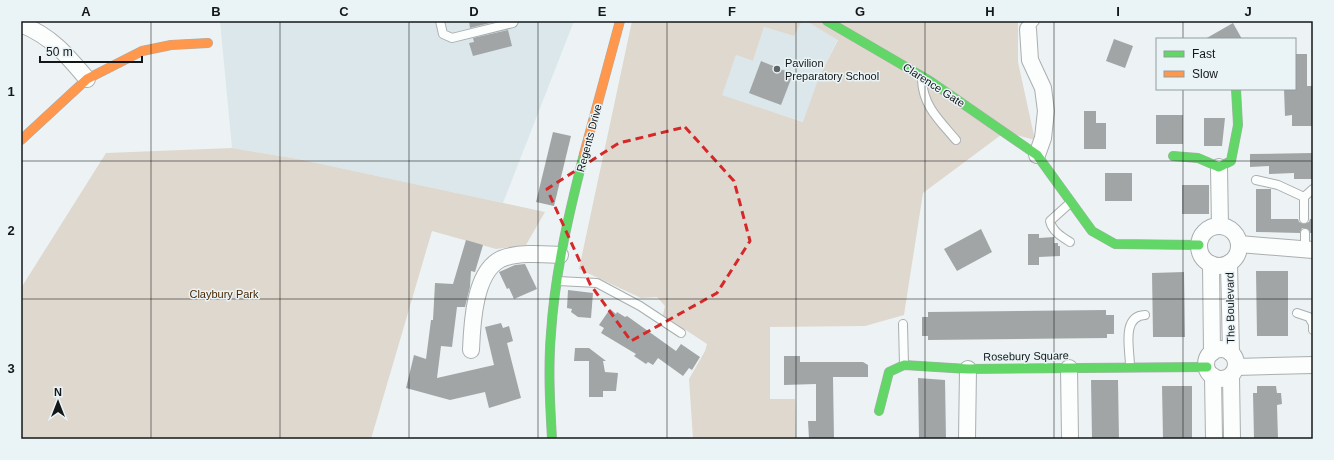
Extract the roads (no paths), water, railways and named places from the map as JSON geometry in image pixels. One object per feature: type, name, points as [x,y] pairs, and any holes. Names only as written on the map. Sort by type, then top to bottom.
[{"type":"street","name":"Regents Drive","points":[[552,439],[548,373],[560,255],[620,21]]},
{"type":"street","name":"Clarence Gate","points":[[827,21],[922,77],[1036,155],[1092,231],[1102,238],[1115,244],[1199,244]]},
{"type":"street","points":[[21,24],[35,30],[60,47],[87,79]]},
{"type":"street","points":[[1032,25],[1030,60],[1043,88],[1046,111],[1043,138],[1036,155]]},
{"type":"street","points":[[21,140],[87,79],[142,51],[171,45],[208,43]]},
{"type":"street","points":[[1174,156],[1198,158],[1219,167],[1231,161],[1236,144],[1238,111],[1236,90]]},
{"type":"street","points":[[1219,167],[1220,226]]},
{"type":"street","points":[[1215,226],[1220,226],[1226,227],[1235,234],[1239,244],[1238,254],[1229,263],[1222,266],[1210,264],[1201,254],[1199,244],[1206,231],[1215,226]]},
{"type":"street","points":[[1239,244],[1309,250]]},
{"type":"street","points":[[471,350],[473,314],[485,274],[500,259],[527,254],[560,255]]},
{"type":"street","name":"The Boulevard","points":[[1229,263],[1233,365],[1232,439]]},
{"type":"street","name":"The Boulevard","points":[[1210,264],[1210,365],[1214,439]]},
{"type":"street","points":[[1233,365],[1223,379],[1210,365],[1219,349],[1233,365],[1313,365]]},
{"type":"street","points":[[879,411],[889,372],[904,365]]},
{"type":"street","name":"Rosebury Square","points":[[904,365],[968,369],[1210,365]]},
{"type":"street","points":[[1069,368],[1070,439]]},
{"type":"street","points":[[967,439],[968,369]]},
{"type":"lane","points":[[440,21],[443,34],[452,38],[513,23],[514,21]]},
{"type":"lane","points":[[922,77],[924,98],[929,107],[956,140]]},
{"type":"lane","points":[[1256,180],[1278,185],[1304,197]]},
{"type":"lane","points":[[1304,218],[1304,197],[1313,189]]},
{"type":"lane","points":[[1070,203],[1050,221],[1051,226],[1061,237],[1070,242]]},
{"type":"lane","points":[[1305,233],[1309,250]]},
{"type":"lane","points":[[557,281],[597,284],[640,306],[681,333]]},
{"type":"lane","points":[[1297,313],[1309,317],[1313,324],[1313,330]]},
{"type":"lane","points":[[1130,367],[1129,326],[1134,318],[1144,315]]},
{"type":"lane","points":[[903,324],[904,365]]},
{"type":"place","name":"Pavilion Preparatory School","points":[[777,69]]},
{"type":"park label","name":"Claybury Park","points":[[224,294]]}]
